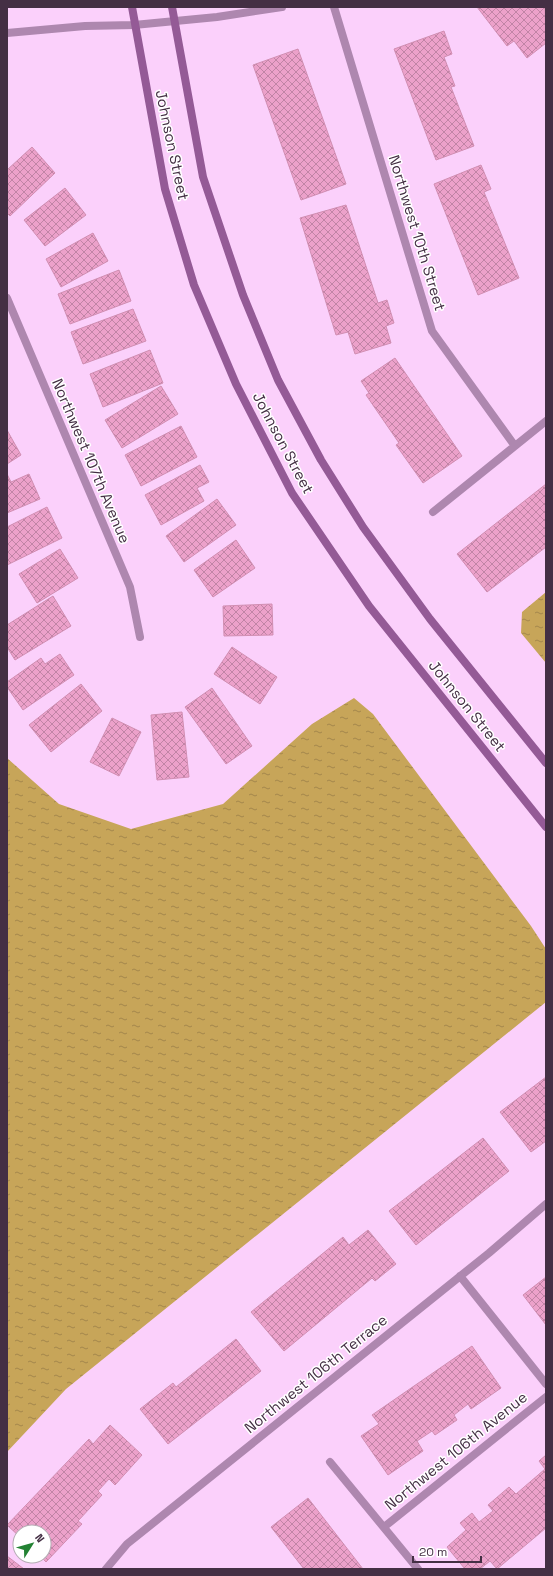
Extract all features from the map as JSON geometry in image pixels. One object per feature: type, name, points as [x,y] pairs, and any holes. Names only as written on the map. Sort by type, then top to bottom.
[{"type":"street","name":"Johnson Street","points":[[132,7],[134,25],[165,189],[194,284],[243,397],[292,493],[369,606],[546,827]]},
{"type":"street","name":"Johnson Street","points":[[172,7],[203,177],[243,296],[278,380],[321,460],[363,527],[430,619],[546,763]]},
{"type":"street","points":[[7,33],[85,26],[134,25],[282,7]]},
{"type":"street","name":"Northwest 10th Street","points":[[334,7],[432,331],[515,446]]},
{"type":"street","name":"Northwest 107th Avenue","points":[[7,298],[130,587],[140,637]]},
{"type":"street","points":[[433,512],[546,421]]},
{"type":"street","name":"Northwest 106th Terrace","points":[[106,1569],[127,1544],[460,1276],[546,1204]]},
{"type":"street","points":[[460,1276],[546,1384]]},
{"type":"street","name":"Northwest 106th Avenue","points":[[384,1527],[546,1397]]},
{"type":"street","points":[[330,1462],[418,1569]]},
{"type":"water","points":[[546,592],[546,663],[521,633],[522,612]]},
{"type":"water","points":[[354,698],[373,714],[531,926],[546,949],[546,1002],[66,1389],[7,1452],[7,758],[59,804],[131,829],[223,804],[312,724]]},
{"type":"building","points":[[477,7],[545,7],[546,43],[527,58],[514,41],[507,46]]},
{"type":"building","points":[[444,31],[452,54],[444,57],[455,86],[451,87],[474,146],[436,160],[394,49]]},
{"type":"building","points":[[298,49],[346,184],[301,200],[253,65]]},
{"type":"building","points":[[32,147],[55,173],[10,216],[7,213],[7,170]]},
{"type":"building","points":[[481,165],[491,189],[484,192],[519,278],[478,295],[434,184]]},
{"type":"building","points":[[65,188],[86,215],[45,246],[24,220]]},
{"type":"building","points":[[346,205],[378,303],[387,300],[394,323],[386,326],[391,343],[355,354],[348,332],[336,335],[300,218]]},
{"type":"building","points":[[93,233],[108,261],[61,287],[46,259]]},
{"type":"building","points":[[119,270],[131,301],[70,324],[58,294]]},
{"type":"building","points":[[133,309],[146,341],[83,364],[71,332]]},
{"type":"building","points":[[150,350],[163,383],[103,407],[90,374]]},
{"type":"building","points":[[395,358],[462,456],[423,483],[396,445],[399,443],[366,395],[369,393],[361,381]]},
{"type":"building","points":[[161,386],[178,414],[122,448],[105,420]]},
{"type":"building","points":[[181,426],[197,457],[141,486],[125,455]]},
{"type":"building","points":[[7,430],[21,455],[7,464]]},
{"type":"building","points":[[200,465],[209,482],[197,488],[204,501],[161,525],[145,495]]},
{"type":"building","points":[[7,474],[11,482],[29,474],[40,499],[7,513]]},
{"type":"building","points":[[546,484],[546,547],[487,592],[457,554]]},
{"type":"building","points":[[217,499],[236,525],[184,562],[166,536]]},
{"type":"building","points":[[47,507],[62,538],[7,565],[7,527]]},
{"type":"building","points":[[236,540],[255,568],[213,597],[194,570]]},
{"type":"building","points":[[60,549],[78,578],[37,603],[19,574]]},
{"type":"building","points":[[53,596],[71,626],[15,660],[7,647],[7,625]]},
{"type":"building","points":[[272,604],[273,635],[224,636],[223,606]]},
{"type":"building","points":[[232,647],[277,677],[260,704],[214,674]]},
{"type":"building","points":[[60,654],[74,675],[23,710],[7,687],[7,682],[41,658],[45,664]]},
{"type":"building","points":[[81,684],[102,711],[51,752],[29,725]]},
{"type":"building","points":[[212,688],[252,746],[226,764],[185,707]]},
{"type":"building","points":[[182,712],[189,777],[157,780],[151,715]]},
{"type":"building","points":[[112,718],[141,732],[119,776],[90,762]]},
{"type":"building","points":[[546,1077],[546,1141],[531,1152],[500,1112]]},
{"type":"building","points":[[483,1138],[509,1171],[416,1245],[389,1211]]},
{"type":"building","points":[[368,1230],[396,1264],[375,1281],[372,1278],[284,1351],[251,1312],[343,1237],[349,1245]]},
{"type":"building","points":[[546,1277],[546,1325],[523,1295]]},
{"type":"building","points":[[236,1339],[261,1371],[168,1444],[140,1409],[173,1383],[176,1387]]},
{"type":"building","points":[[472,1346],[501,1388],[471,1409],[468,1404],[454,1415],[457,1420],[435,1435],[432,1431],[417,1441],[423,1451],[388,1475],[361,1436],[379,1424],[372,1415]]},
{"type":"building","points":[[110,1425],[142,1455],[115,1485],[109,1479],[98,1491],[102,1495],[78,1521],[82,1524],[52,1556],[52,1524],[12,1524],[12,1530],[7,1525],[89,1439],[93,1444]]},
{"type":"building","points":[[546,1455],[546,1528],[497,1569],[490,1561],[480,1569],[465,1569],[447,1547],[466,1530],[460,1523],[472,1513],[479,1522],[493,1511],[488,1505],[509,1487],[516,1494],[545,1469],[539,1461]]},
{"type":"building","points":[[308,1498],[363,1569],[304,1569],[271,1527]]},
{"type":"building","points":[[7,1556],[12,1560],[12,1564],[17,1564],[24,1569],[7,1569]]}]
